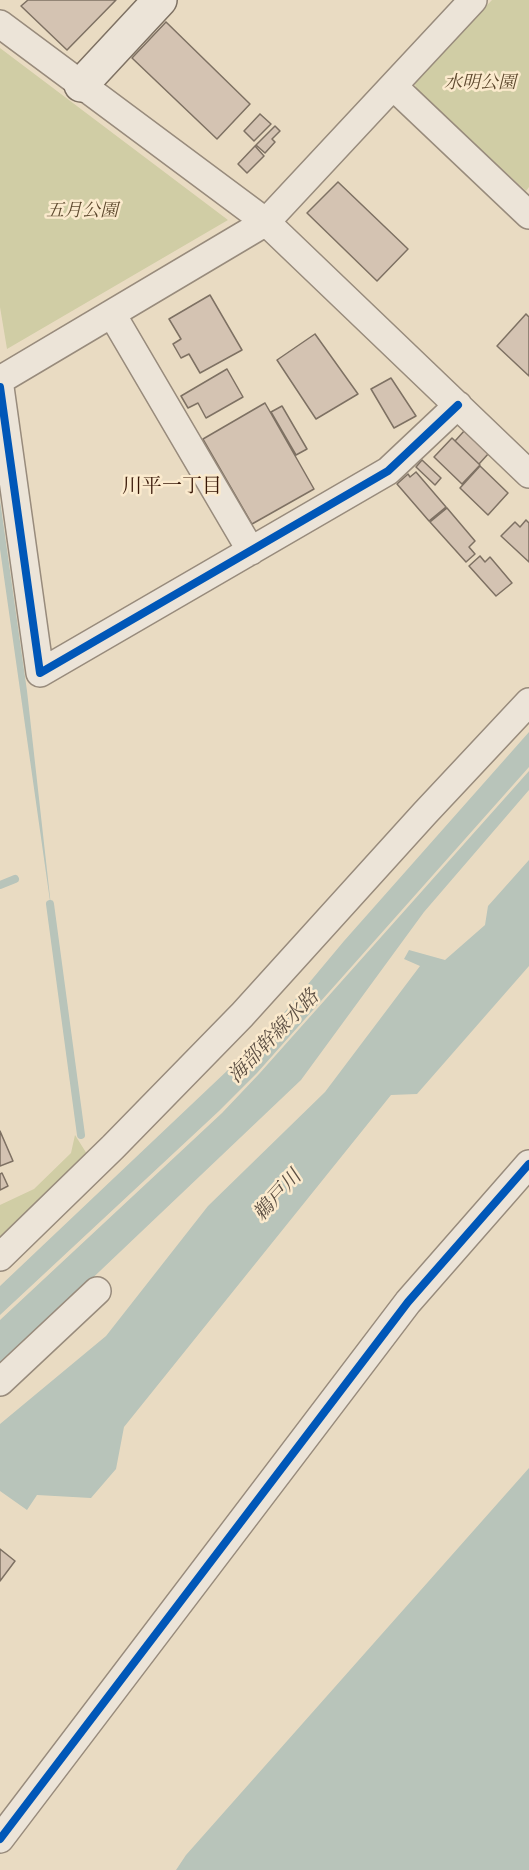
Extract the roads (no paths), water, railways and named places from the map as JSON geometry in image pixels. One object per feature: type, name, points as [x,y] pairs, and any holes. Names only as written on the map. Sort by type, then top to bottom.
[{"type":"street","points":[[81,84],[160,0]]},
{"type":"street","points":[[0,380],[266,222],[473,0]]},
{"type":"street","points":[[0,24],[266,222],[529,474]]},
{"type":"street","points":[[393,86],[529,215]]},
{"type":"street","points":[[112,314],[251,551]]},
{"type":"street","points":[[0,387],[40,673],[388,471],[458,405]]},
{"type":"street","points":[[0,1257],[113,1147],[242,1015],[424,813],[529,702]]},
{"type":"street","points":[[0,1839],[408,1302],[529,1164]]},
{"type":"street","points":[[0,1382],[97,1292]]},
{"type":"water","points":[[0,500],[27,691],[52,915],[0,549]]},
{"type":"water","name":"海部幹線水路","points":[[529,732],[529,767],[257,1073],[0,1315],[0,1286],[268,1032],[344,941]]},
{"type":"water","points":[[529,771],[529,790],[424,912],[301,1080],[0,1366],[0,1320],[222,1113]]},
{"type":"water","name":"鵜戸川","points":[[529,860],[529,966],[417,1094],[391,1095],[124,1427],[116,1469],[91,1498],[37,1495],[27,1510],[0,1491],[0,1424],[106,1336],[208,1206],[325,1092],[420,966],[404,959],[409,950],[445,960],[485,925],[488,906]]},
{"type":"water","points":[[529,1468],[529,1870],[176,1870],[186,1855]]},
{"type":"waterway","points":[[0,885],[15,879]]},
{"type":"waterway","points":[[50,904],[81,1135]]},
{"type":"district","name":"川平一丁目","points":[[172,487]]},
{"type":"park label","name":"水明公園","points":[[480,83]]},
{"type":"park label","name":"五月公園","points":[[82,211]]}]
